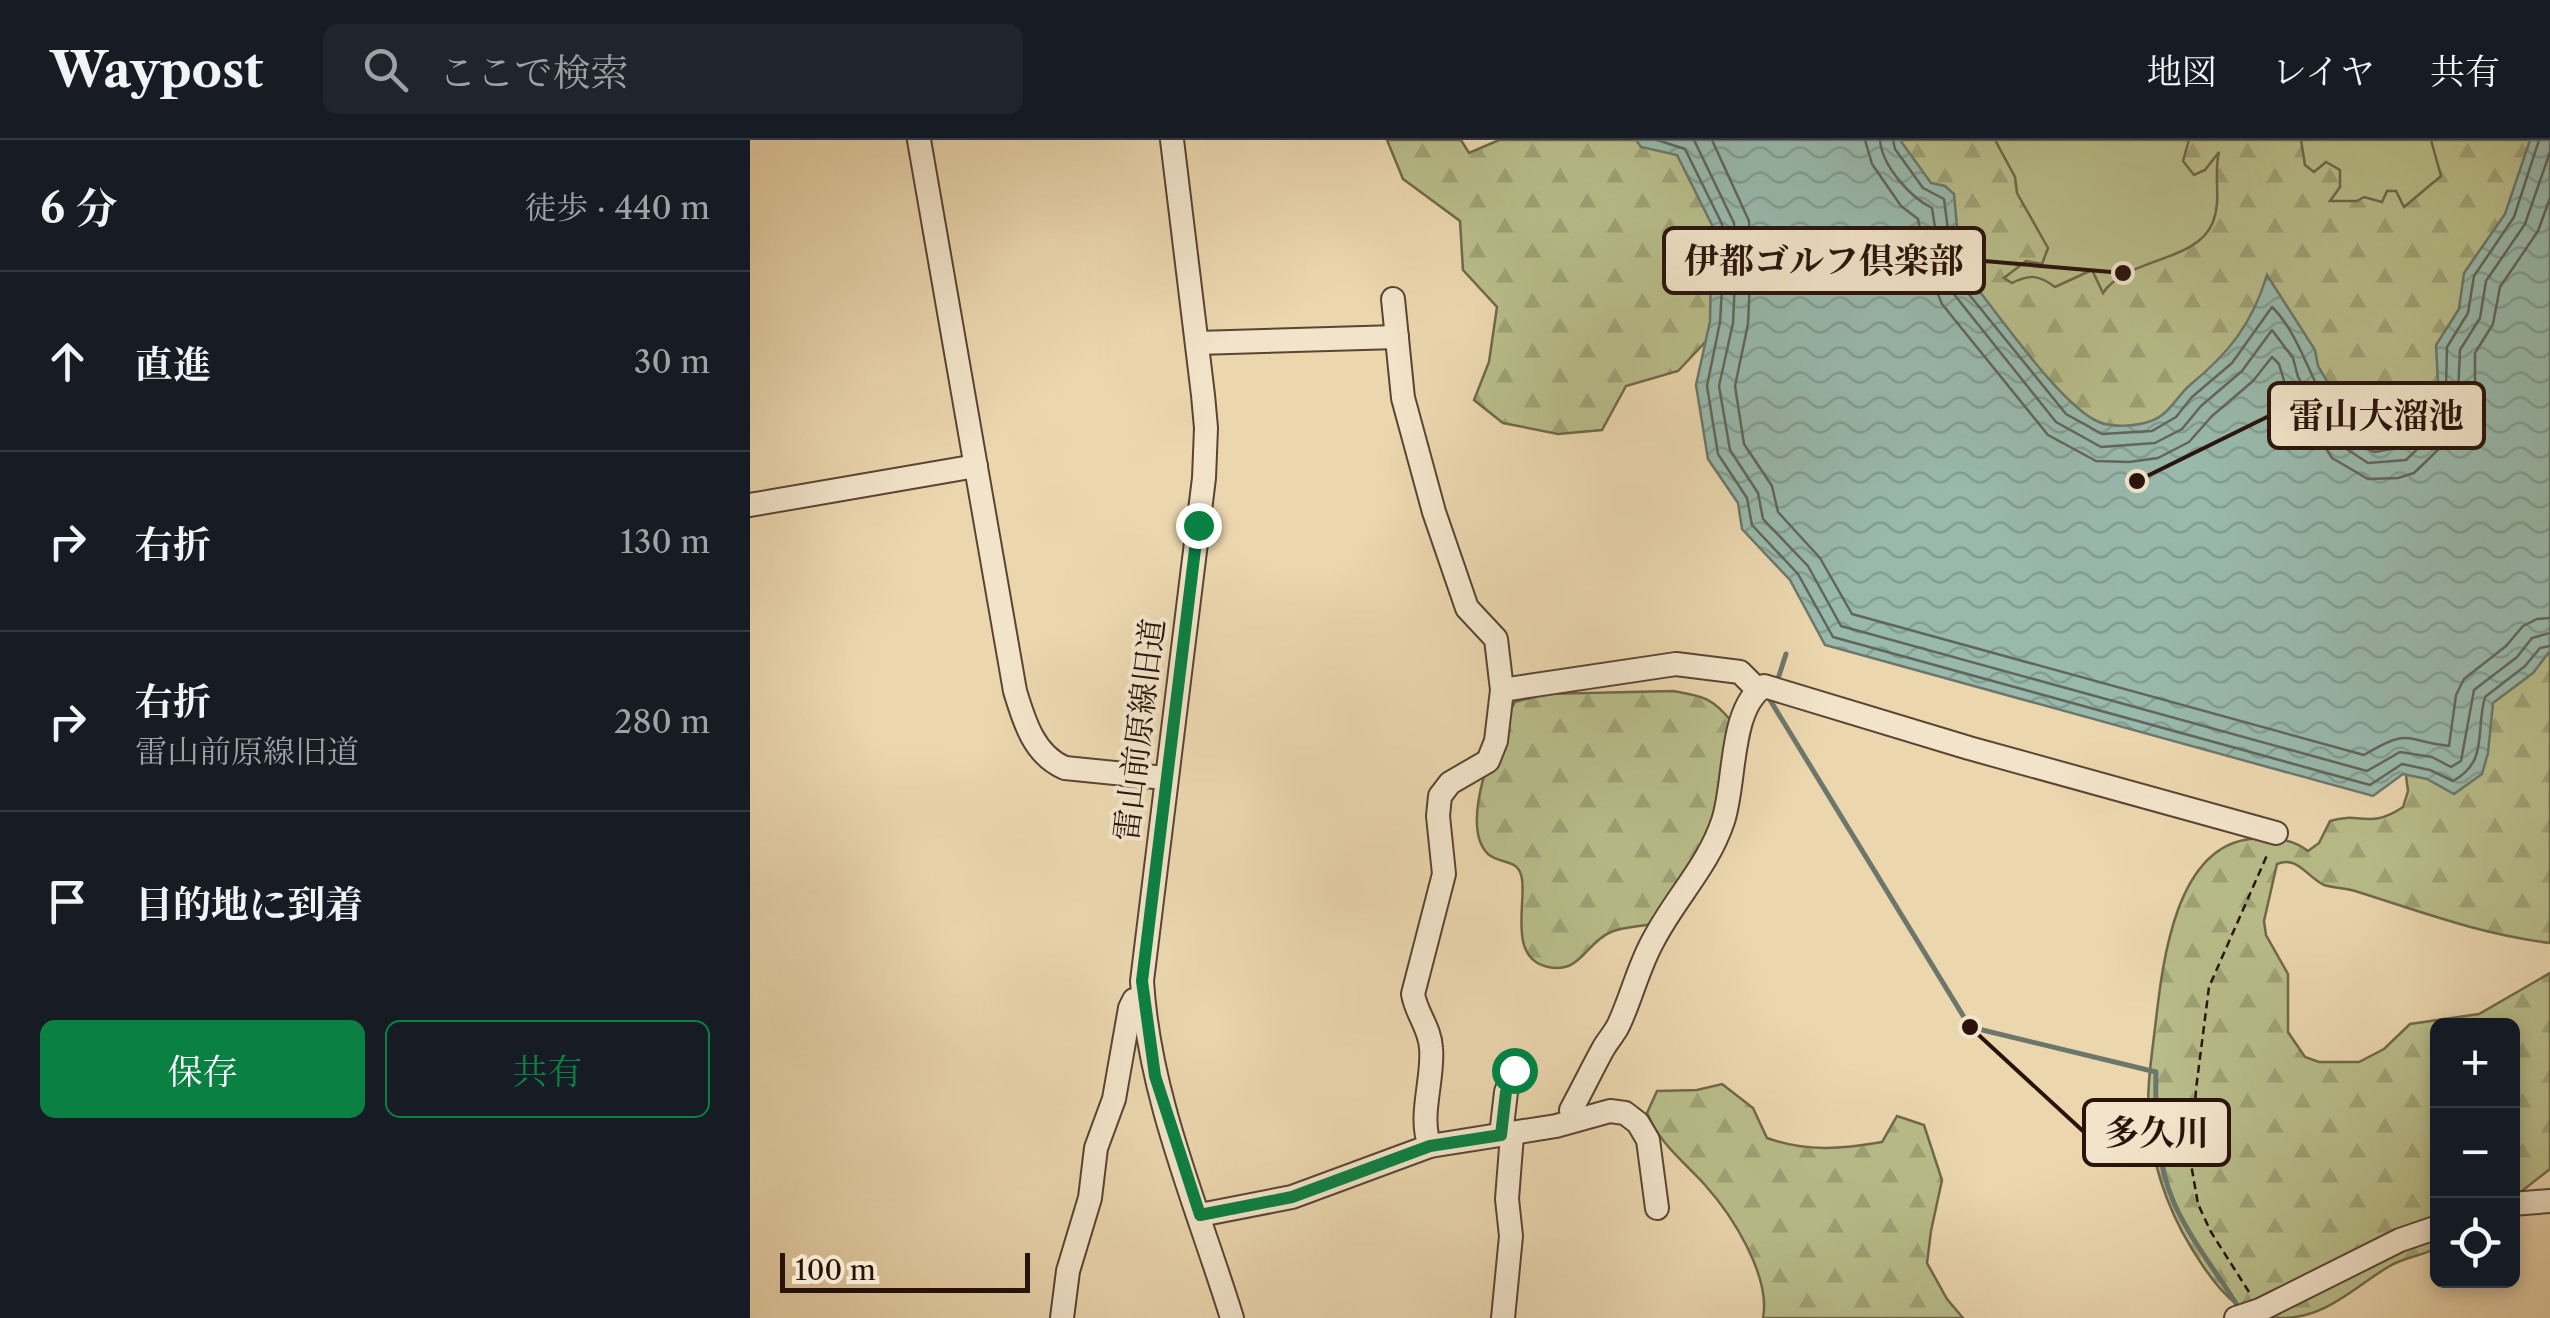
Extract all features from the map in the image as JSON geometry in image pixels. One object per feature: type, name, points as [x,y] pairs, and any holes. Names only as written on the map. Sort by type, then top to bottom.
[{"type":"street","points":[[919,140],[1014,691],[1030,734],[1050,762],[1065,768],[1165,778]]},
{"type":"street","name":"雷山前原線旧道","points":[[1172,140],[1206,428],[1204,478],[1144,956],[1144,1000],[1160,1094],[1232,1318]]},
{"type":"street","points":[[1393,299],[1403,398],[1434,512],[1467,608],[1496,639],[1502,690],[1496,741],[1488,761],[1450,783],[1440,796],[1438,816],[1444,874],[1413,994],[1416,1010],[1430,1036],[1432,1052],[1427,1110],[1430,1146]]},
{"type":"street","points":[[1196,344],[1397,337]]},
{"type":"street","points":[[750,505],[976,466]]},
{"type":"street","points":[[1502,690],[1676,664],[1740,672],[1768,689],[2276,833]]},
{"type":"street","points":[[1574,1120],[1571,1110],[1617,1029],[1648,949],[1672,905],[1706,862],[1718,836],[1728,804],[1741,718],[1768,689]]},
{"type":"street","points":[[1062,1318],[1068,1271],[1090,1198],[1096,1148],[1114,1099],[1130,1008],[1134,1000],[1144,1000]]},
{"type":"street","points":[[1503,1318],[1511,1236],[1506,1092],[1514,1070]]},
{"type":"street","points":[[1200,1215],[1292,1197],[1430,1146],[1556,1126],[1610,1111],[1626,1113],[1648,1140],[1656,1208]]},
{"type":"street","points":[[2520,1203],[2550,1201]]},
{"type":"street","points":[[2236,1318],[2260,1310],[2400,1240],[2430,1231]]},
{"type":"path","points":[[2260,1310],[2211,1232],[2198,1204],[2191,1164],[2196,1089],[2210,987],[2276,833]]},
{"type":"green space","points":[[1387,140],[1461,140],[1469,153],[1499,140],[1638,140],[1690,151],[1721,213],[1726,320],[1678,371],[1626,386],[1602,430],[1558,434],[1503,423],[1474,400],[1489,362],[1497,307],[1463,270],[1460,221],[1403,179]]},
{"type":"green space","points":[[1882,140],[1995,140],[2015,177],[2017,193],[2048,248],[2042,264],[2026,261],[2004,278],[2012,283],[2034,277],[2055,287],[2092,270],[2103,293],[2128,272],[2192,245],[2213,222],[2219,152],[2205,170],[2194,175],[2183,161],[2189,140],[2301,140],[2305,165],[2314,172],[2326,162],[2340,170],[2340,187],[2330,201],[2357,201],[2364,197],[2382,202],[2387,191],[2396,191],[2404,207],[2441,176],[2431,140],[2543,140],[2426,425],[2384,455],[2157,437],[2079,426],[1984,319]]},
{"type":"green space","points":[[1931,140],[2502,140],[2164,389],[1999,294]]},
{"type":"green space","points":[[2550,625],[2550,943],[2475,928],[2324,885],[2290,862],[2277,864],[2264,921],[2266,935],[2288,974],[2288,1032],[2305,1057],[2319,1062],[2359,1062],[2384,1049],[2410,1024],[2430,1021],[2430,1251],[2394,1264],[2312,1313],[2281,1318],[2255,1313],[2235,1303],[2219,1287],[2183,1234],[2161,1182],[2152,1145],[2149,1077],[2162,975],[2176,915],[2204,864],[2224,847],[2250,839],[2273,838],[2308,851],[2319,843],[2330,821],[2373,819],[2403,807],[2408,791],[2405,768],[2473,708]]},
{"type":"green space","points":[[1673,691],[1706,699],[1731,721],[1728,822],[1656,923],[1611,932],[1568,966],[1548,967],[1536,962],[1523,942],[1520,872],[1488,854],[1480,840],[1477,822],[1484,778],[1507,715],[1515,702],[1545,694]]},
{"type":"green space","points":[[2550,973],[2550,1169],[2520,1193],[2520,1018],[2451,1018],[2479,1014]]},
{"type":"green space","points":[[1722,1084],[1753,1108],[1767,1138],[1796,1146],[1838,1148],[1882,1142],[1897,1116],[1924,1125],[1942,1180],[1927,1263],[1963,1318],[1763,1318],[1761,1284],[1737,1229],[1716,1198],[1665,1143],[1647,1113],[1657,1091],[1697,1090]]},
{"type":"water","points":[[1636,140],[1900,140],[1931,183],[1945,186],[1954,194],[1957,227],[1976,251],[1972,282],[2067,399],[2104,424],[2146,423],[2168,410],[2238,336],[2267,275],[2315,350],[2318,366],[2354,428],[2374,442],[2395,440],[2426,405],[2438,383],[2436,345],[2459,309],[2464,273],[2505,214],[2530,140],[2550,140],[2550,651],[2533,673],[2493,703],[2482,774],[2454,794],[2427,779],[2403,774],[2373,796],[1825,645],[1790,580],[1742,529],[1738,503],[1708,459],[1696,385],[1710,321],[1712,225],[1677,155],[1641,147]]},
{"type":"waterway","points":[[1776,685],[1786,654]]},
{"type":"waterway","points":[[1772,695],[1770,700],[1970,1027],[2156,1072],[2158,1139],[2168,1187],[2189,1231],[2240,1310]]},
{"type":"place","name":"伊都ゴルフ倶楽部","points":[[2123,273]]},
{"type":"place","name":"雷山大溜池","points":[[2137,481]]},
{"type":"place","name":"多久川","points":[[1970,1027]]},
{"type":"route","points":[[1198,525],[1142,981],[1155,1076],[1200,1215],[1292,1197],[1430,1146],[1501,1135],[1506,1092],[1514,1070]]}]
